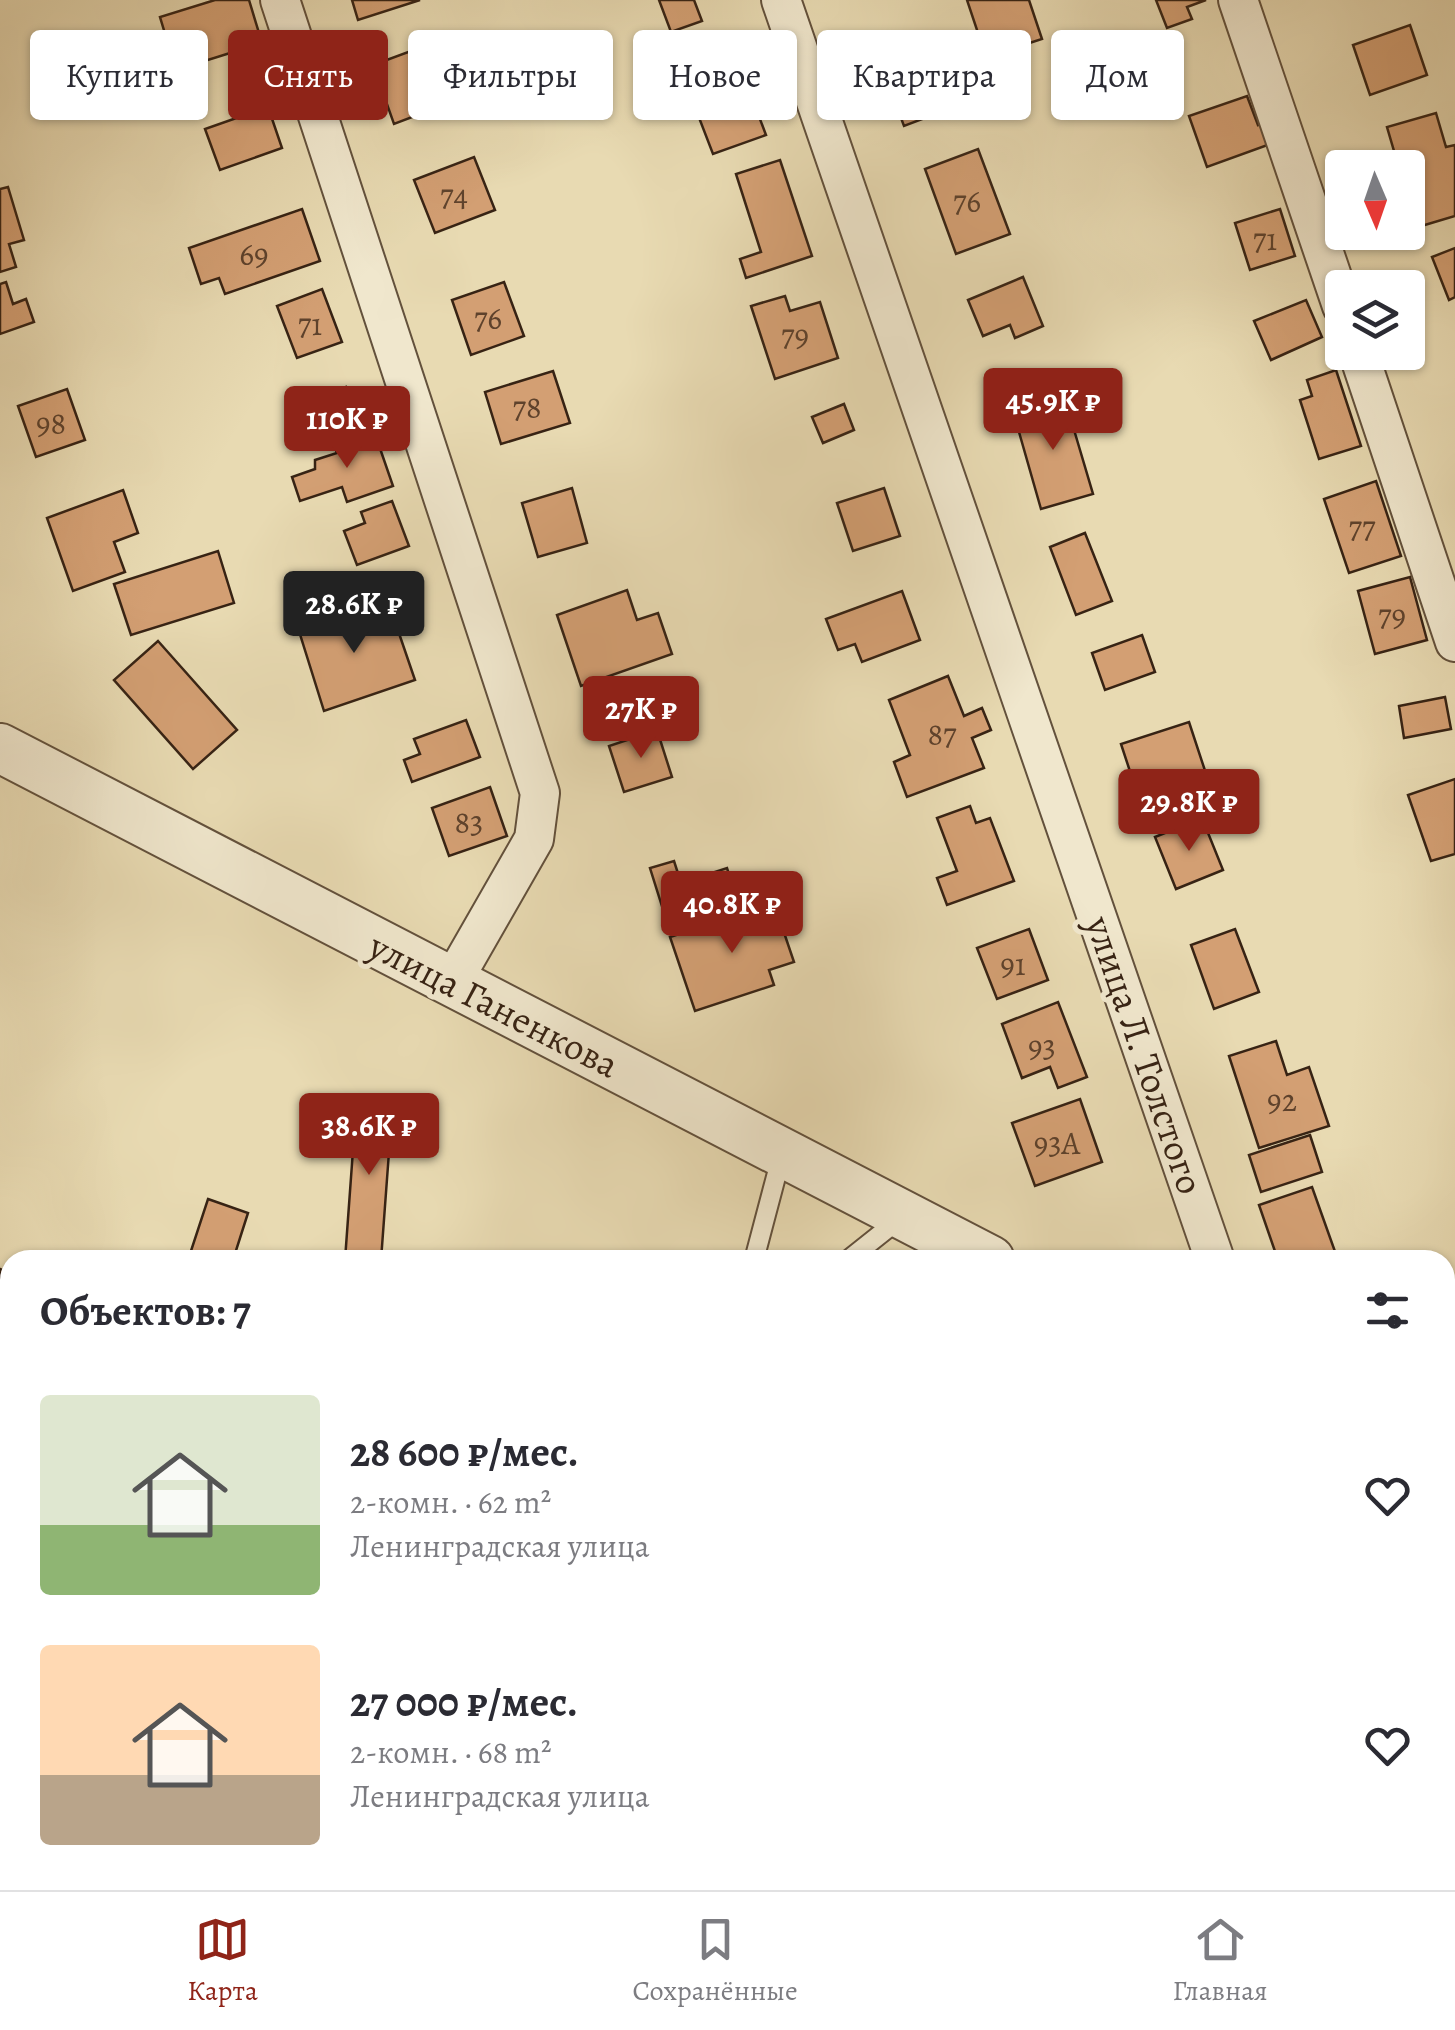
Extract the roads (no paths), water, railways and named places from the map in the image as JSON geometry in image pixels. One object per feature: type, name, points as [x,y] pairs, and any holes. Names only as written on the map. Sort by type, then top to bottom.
[{"type":"street","points":[[280,0],[540,794],[534,839],[451,984]]},
{"type":"street","name":"улица Л. Толстого","points":[[781,0],[1212,1250]]},
{"type":"street","points":[[1238,0],[1330,270]]},
{"type":"street","points":[[1364,370],[1455,642]]},
{"type":"street","name":"улица Ганенкова","points":[[0,748],[904,1216],[963,1250]]},
{"type":"lane","points":[[757,1250],[782,1154]]},
{"type":"lane","points":[[861,1250],[904,1216]]}]
